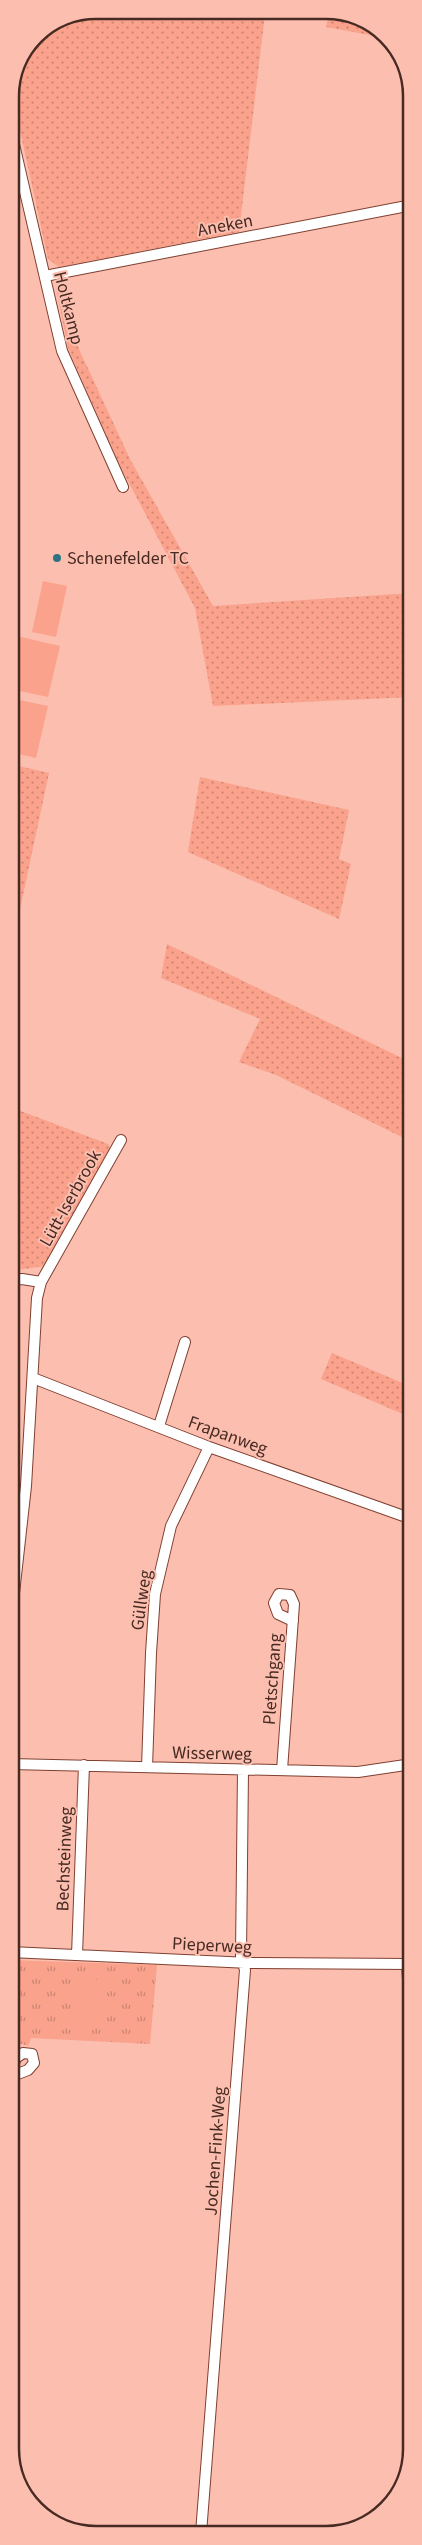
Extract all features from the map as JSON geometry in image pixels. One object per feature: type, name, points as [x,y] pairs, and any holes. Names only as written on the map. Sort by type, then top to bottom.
[{"type":"street","name":"Holtkamp","points":[[19,167],[62,351],[123,487]]},
{"type":"street","name":"Aneken","points":[[44,276],[403,207]]},
{"type":"street","name":"Lütt-Iserbrook","points":[[19,1549],[26,1486],[37,1298],[41,1282],[121,1140]]},
{"type":"street","points":[[19,1279],[41,1282]]},
{"type":"street","points":[[159,1426],[185,1342]]},
{"type":"street","name":"Frapanweg","points":[[33,1378],[209,1447],[403,1516]]},
{"type":"street","name":"Güllweg","points":[[147,1768],[150,1653],[155,1594],[171,1526],[209,1447]]},
{"type":"street","name":"Pletschgang","points":[[282,1770],[293,1621]]},
{"type":"street","name":"Wisserweg","points":[[19,1764],[358,1772],[403,1766]]},
{"type":"street","name":"Bechsteinweg","points":[[77,1954],[84,1765]]},
{"type":"street","name":"Jochen-Fink-Weg","points":[[202,2526],[245,1970],[240,1956],[243,1770]]},
{"type":"street","name":"Pieperweg","points":[[19,1952],[242,1962],[403,1964]]},
{"type":"green space","points":[[264,19],[239,232],[59,267],[48,259],[19,126],[20,81],[25,66],[41,41],[66,25],[81,20]]},
{"type":"green space","points":[[328,19],[336,19],[360,27],[374,36],[326,27]]},
{"type":"green space","points":[[63,281],[77,345],[131,461],[213,606],[403,594],[403,697],[213,706],[195,608],[120,466],[68,348],[56,288]]},
{"type":"green space","points":[[43,581],[67,586],[56,637],[32,632]]},
{"type":"green space","points":[[19,637],[60,646],[48,697],[19,691]]},
{"type":"green space","points":[[19,700],[48,706],[36,758],[19,754]]},
{"type":"green space","points":[[19,766],[49,773],[19,914]]},
{"type":"green space","points":[[200,777],[349,810],[339,859],[351,864],[339,919],[188,852]]},
{"type":"green space","points":[[167,944],[403,1059],[403,1138],[276,1075],[239,1062],[260,1019],[161,978]]},
{"type":"green space","points":[[19,1110],[108,1144],[112,1152],[45,1266],[19,1270]]},
{"type":"green space","points":[[332,1353],[403,1383],[403,1414],[321,1379]]},
{"type":"green space","points":[[19,1960],[157,1965],[150,2044],[31,2038],[28,2046],[19,2043]]},
{"type":"green space","points":[[77,1979],[105,1980],[103,2028],[74,2027]]},
{"type":"place","name":"Schenefelder TC","points":[[57,558]]}]
